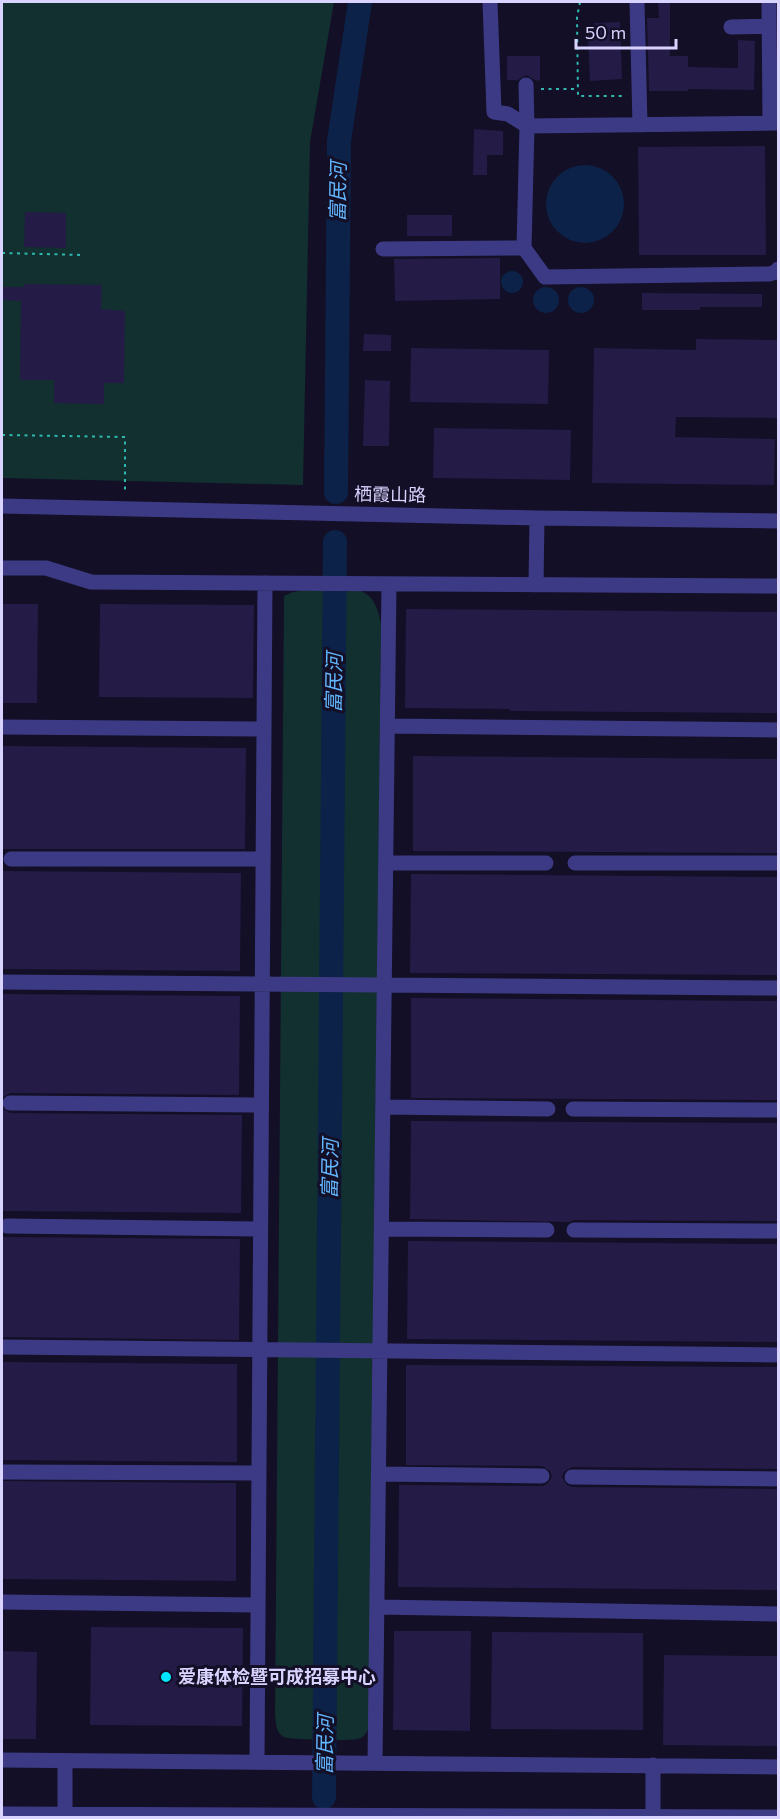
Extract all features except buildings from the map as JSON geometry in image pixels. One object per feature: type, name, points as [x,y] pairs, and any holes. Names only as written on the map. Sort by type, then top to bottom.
[{"type":"street","points":[[490,2],[494,112],[508,114],[527,126],[774,123],[769,2]]},
{"type":"street","points":[[637,2],[639,125]]},
{"type":"street","points":[[731,27],[769,26]]},
{"type":"street","points":[[526,87],[524,248],[545,277],[769,274],[778,269]]},
{"type":"street","points":[[383,249],[524,248]]},
{"type":"street","name":"栖霞山路","points":[[2,506],[778,521]]},
{"type":"street","points":[[536,585],[537,518]]},
{"type":"street","points":[[2,568],[46,568],[91,582],[778,586]]},
{"type":"street","points":[[257,1762],[265,583]]},
{"type":"street","points":[[375,1763],[389,584]]},
{"type":"street","points":[[387,726],[778,730]]},
{"type":"street","points":[[2,727],[264,729]]},
{"type":"street","points":[[11,859],[263,859]]},
{"type":"street","points":[[386,863],[546,863]]},
{"type":"street","points":[[575,863],[778,863]]},
{"type":"street","points":[[2,982],[778,988]]},
{"type":"street","points":[[10,1103],[261,1106]]},
{"type":"street","points":[[383,1107],[548,1108]]},
{"type":"street","points":[[573,1109],[778,1110]]},
{"type":"street","points":[[6,1226],[260,1229]]},
{"type":"street","points":[[382,1229],[547,1230]]},
{"type":"street","points":[[574,1230],[778,1232]]},
{"type":"street","points":[[2,1347],[778,1355]]},
{"type":"street","points":[[3,1472],[258,1473]]},
{"type":"street","points":[[379,1474],[542,1476]]},
{"type":"street","points":[[572,1477],[778,1479]]},
{"type":"street","points":[[2,1602],[257,1605]]},
{"type":"street","points":[[377,1607],[778,1614]]},
{"type":"street","points":[[2,1760],[778,1767]]},
{"type":"street","points":[[65,1761],[65,1816]]},
{"type":"street","points":[[653,1766],[653,1817]]},
{"type":"street","points":[[2,1814],[778,1817]]},
{"type":"path","points":[[580,2],[577,17],[578,96],[639,96]]},
{"type":"path","points":[[526,87],[578,89]]},
{"type":"path","points":[[2,253],[83,255]]},
{"type":"path","points":[[2,435],[125,437],[124,508]]},
{"type":"green space","points":[[2,2],[334,2],[310,142],[303,485],[2,478]]},
{"type":"green space","points":[[314,589],[349,589],[366,594],[373,600],[378,610],[381,624],[369,1726],[362,1738],[343,1740],[284,1737],[278,1731],[275,1716],[284,596],[293,592]]},
{"type":"water","points":[[585,165],[600,168],[617,182],[624,204],[621,219],[607,236],[585,243],[570,240],[553,226],[546,204],[549,189],[563,172]]},
{"type":"water","points":[[512,271],[520,274],[523,282],[520,290],[512,293],[504,290],[501,282],[504,274]]},
{"type":"water","points":[[546,287],[555,291],[559,300],[555,309],[546,313],[537,309],[533,300],[537,291]]},
{"type":"water","points":[[581,287],[590,291],[594,300],[590,309],[581,313],[572,309],[568,300],[572,291]]},
{"type":"waterway","name":"富民河","points":[[336,492],[339,141],[360,2]]},
{"type":"waterway","name":"富民河","points":[[324,1797],[335,542]]},
{"type":"place","name":"爱康体检暨可成招募中心","points":[[166,1677]]}]
